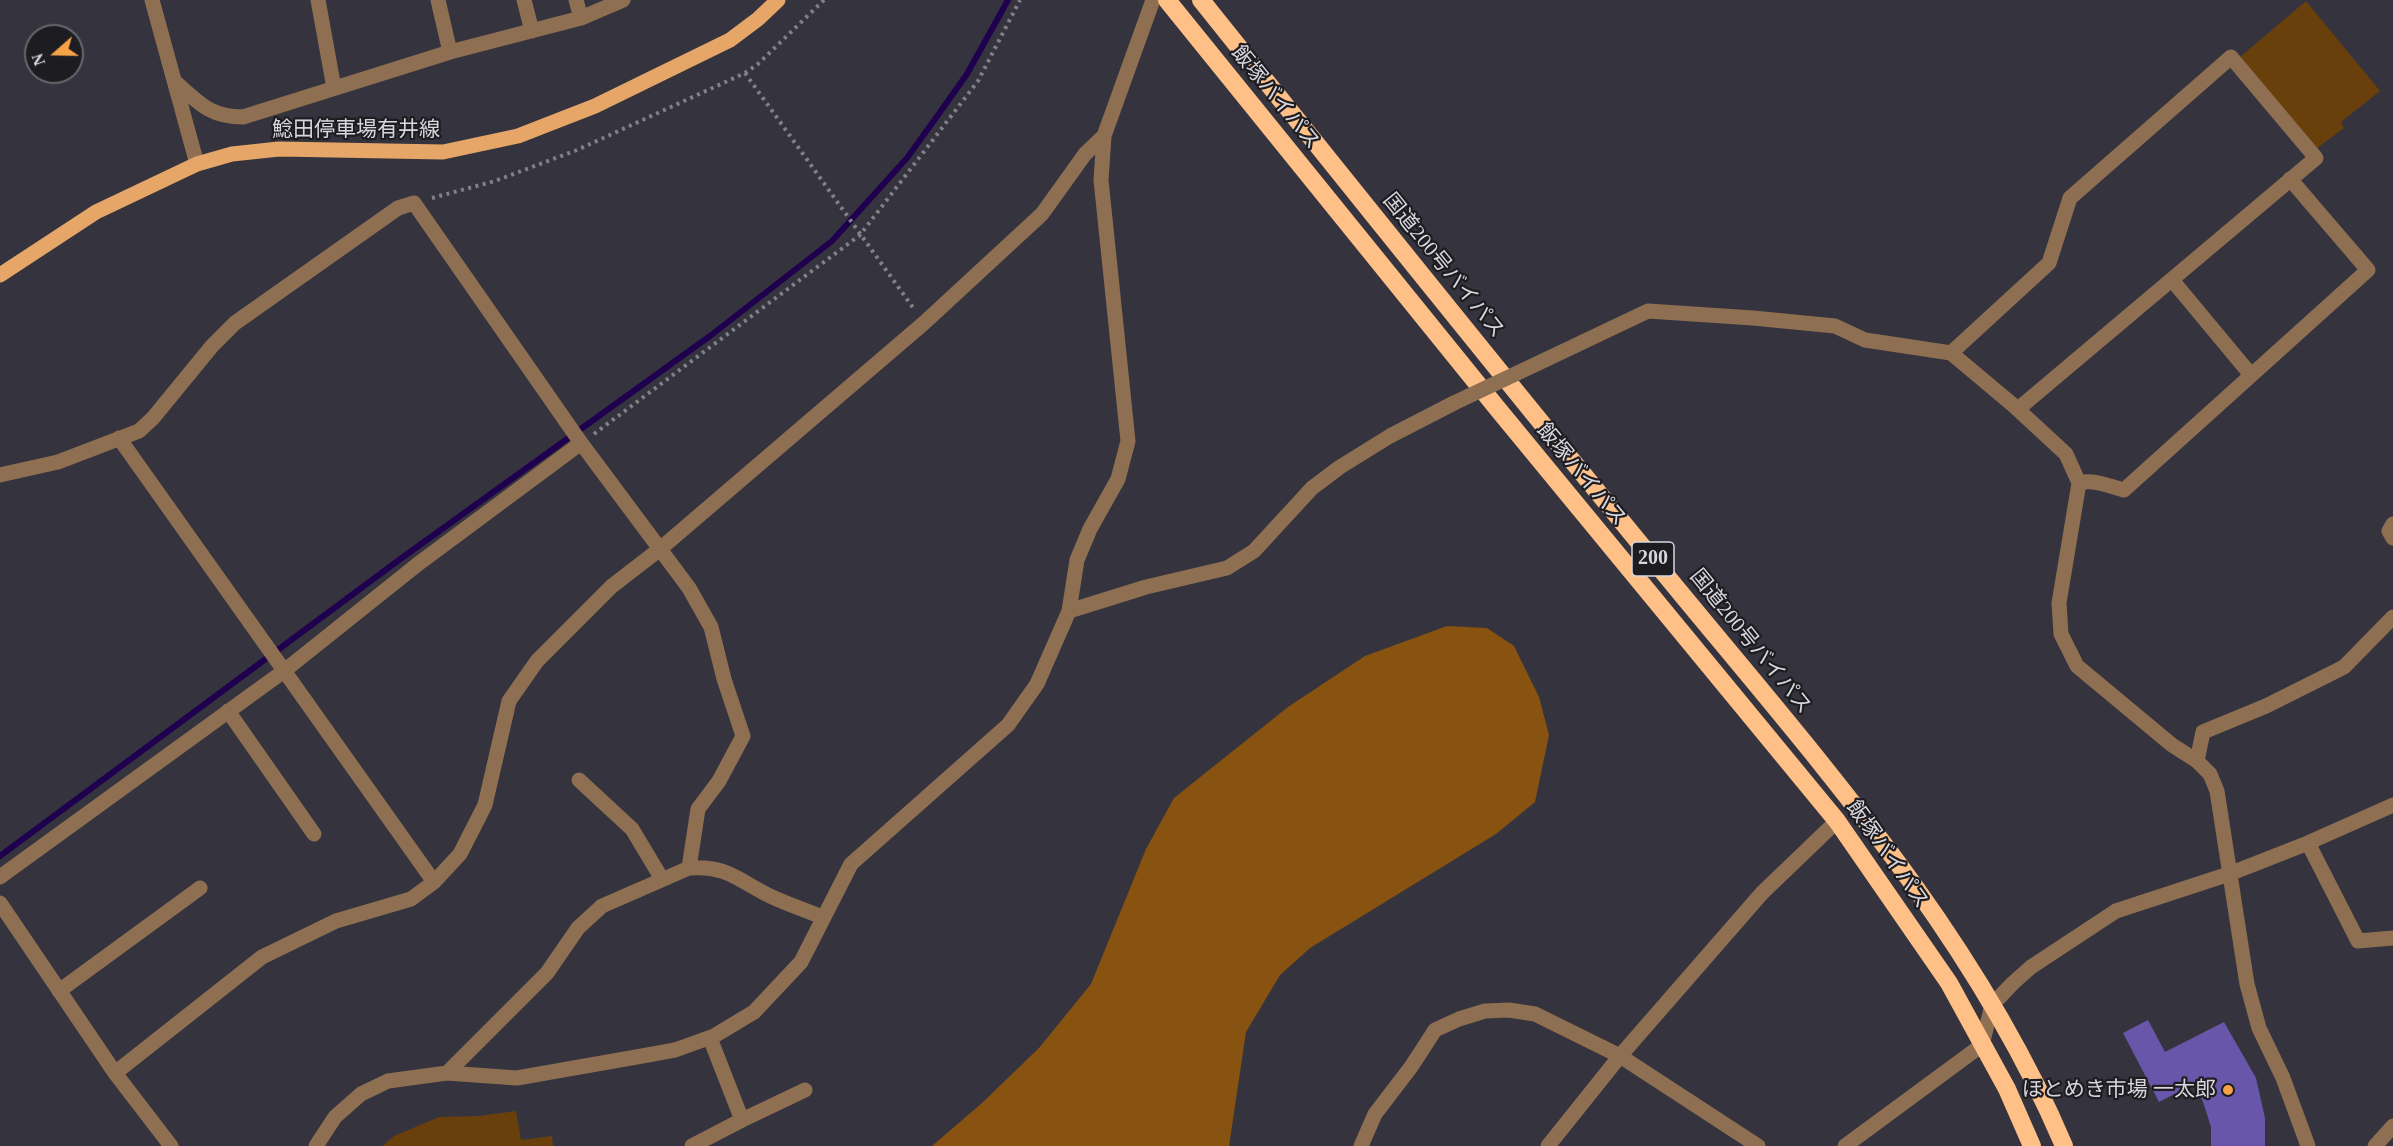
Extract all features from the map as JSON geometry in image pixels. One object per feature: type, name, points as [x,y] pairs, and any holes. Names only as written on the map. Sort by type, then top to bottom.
[{"type":"highway","name":"国道200号バイパス","points":[[1201,0],[1855,806],[1934,914],[1992,1005],[2048,1108],[2064,1146]]},
{"type":"highway","name":"飯塚バイパス","points":[[1173,7],[1497,408],[1837,821],[1949,983],[2007,1089],[2032,1146]]},
{"type":"main road","name":"鯰田停車場有井線","points":[[0,275],[96,212],[197,164],[232,154],[279,149],[443,152],[518,136],[595,106],[730,40],[778,0]]},
{"type":"street","points":[[152,0],[197,164]]},
{"type":"street","points":[[318,0],[334,88]]},
{"type":"street","points":[[438,0],[450,52]]},
{"type":"street","points":[[524,0],[532,31]]},
{"type":"street","points":[[576,0],[581,18]]},
{"type":"street","points":[[174,81],[207,110],[227,117],[243,117],[450,52],[581,18],[623,0]]},
{"type":"street","points":[[316,1146],[334,1117],[361,1094],[388,1081],[447,1073],[517,1078],[675,1050],[710,1038],[754,1012],[801,962],[851,864],[1008,725],[1037,684],[1069,611],[1077,560],[1090,529],[1118,478],[1128,441],[1101,180],[1104,136],[1153,0]]},
{"type":"street","points":[[1951,353],[2049,263],[2070,198],[2231,57],[2316,158],[2018,409]]},
{"type":"street","points":[[115,1072],[262,957],[336,921],[411,899],[434,882],[460,854],[485,805],[508,701],[537,661],[612,586],[660,549],[924,323],[1042,214],[1085,154],[1104,136]]},
{"type":"street","points":[[2079,483],[2097,482],[2124,490],[2368,270],[2290,179]]},
{"type":"street","points":[[0,474],[58,462],[140,430],[153,418],[212,346],[236,323],[398,208],[414,203],[581,443],[688,588],[711,627],[724,679],[743,736],[719,781],[698,809],[689,868]]},
{"type":"street","points":[[2172,280],[2251,375]]},
{"type":"street","points":[[1069,611],[1146,587],[1227,568],[1254,551],[1312,488],[1390,436],[1648,311],[1836,326],[1865,340],[1951,353],[2018,409],[2066,454],[2079,483],[2059,603],[2061,634],[2077,666],[2172,745],[2197,761],[2210,774],[2217,791],[2247,984],[2259,1028],[2283,1078],[2308,1146]]},
{"type":"street","points":[[119,438],[434,882]]},
{"type":"street","points":[[0,877],[284,671],[418,564],[581,443]]},
{"type":"street","points":[[2393,524],[2389,531],[2393,538]]},
{"type":"street","points":[[2197,761],[2203,732],[2266,706],[2344,667],[2393,617]]},
{"type":"street","points":[[228,711],[314,834]]},
{"type":"street","points":[[579,780],[632,829],[662,879]]},
{"type":"street","points":[[1845,1146],[1982,1045],[1992,1005],[2031,967],[2116,911],[2229,874],[2308,843],[2393,805]]},
{"type":"street","points":[[1548,1146],[1620,1056],[1762,893],[1837,821]]},
{"type":"street","points":[[2308,843],[2358,941],[2393,938]]},
{"type":"street","points":[[447,1073],[547,973],[578,928],[602,906],[662,879],[689,868],[706,867],[737,876],[769,896],[822,917]]},
{"type":"street","points":[[59,991],[200,888]]},
{"type":"street","points":[[0,903],[115,1072],[171,1146]]},
{"type":"street","points":[[1361,1146],[1375,1114],[1411,1067],[1435,1030],[1485,1011],[1535,1014],[1620,1056],[1758,1146]]},
{"type":"street","points":[[710,1038],[742,1120]]},
{"type":"street","points":[[692,1146],[805,1090]]},
{"type":"street","points":[[2375,1146],[2393,1126]]},
{"type":"path","points":[[414,203],[495,181],[577,150],[745,73],[758,64],[824,0]]},
{"type":"path","points":[[581,443],[860,235],[978,81],[1020,0]]},
{"type":"path","points":[[745,73],[924,323]]},
{"type":"shaded area","points":[[2306,1],[2380,91],[2341,122],[2344,128],[2316,149],[2240,57]]},
{"type":"shaded area","points":[[1447,626],[1487,628],[1514,646],[1539,697],[1549,735],[1535,802],[1496,834],[1310,948],[1280,975],[1246,1032],[1229,1146],[932,1146],[982,1103],[1039,1048],[1091,984],[1146,849],[1174,798],[1288,707],[1365,656]]},
{"type":"shaded area","points":[[516,1111],[521,1140],[552,1136],[553,1146],[382,1146],[394,1136],[439,1117],[479,1116]]},
{"type":"building","name":"ほとめき市場 一太郎","points":[[2148,1020],[2165,1052],[2224,1022],[2256,1078],[2265,1118],[2265,1146],[2211,1146],[2211,1127],[2194,1084],[2159,1102],[2123,1033]]},
{"type":"waterway","points":[[0,856],[399,560],[710,336],[832,241],[907,158],[967,74],[1008,0]]},
{"type":"place","name":"ほとめき市場 一太郎","points":[[2228,1090]]}]
